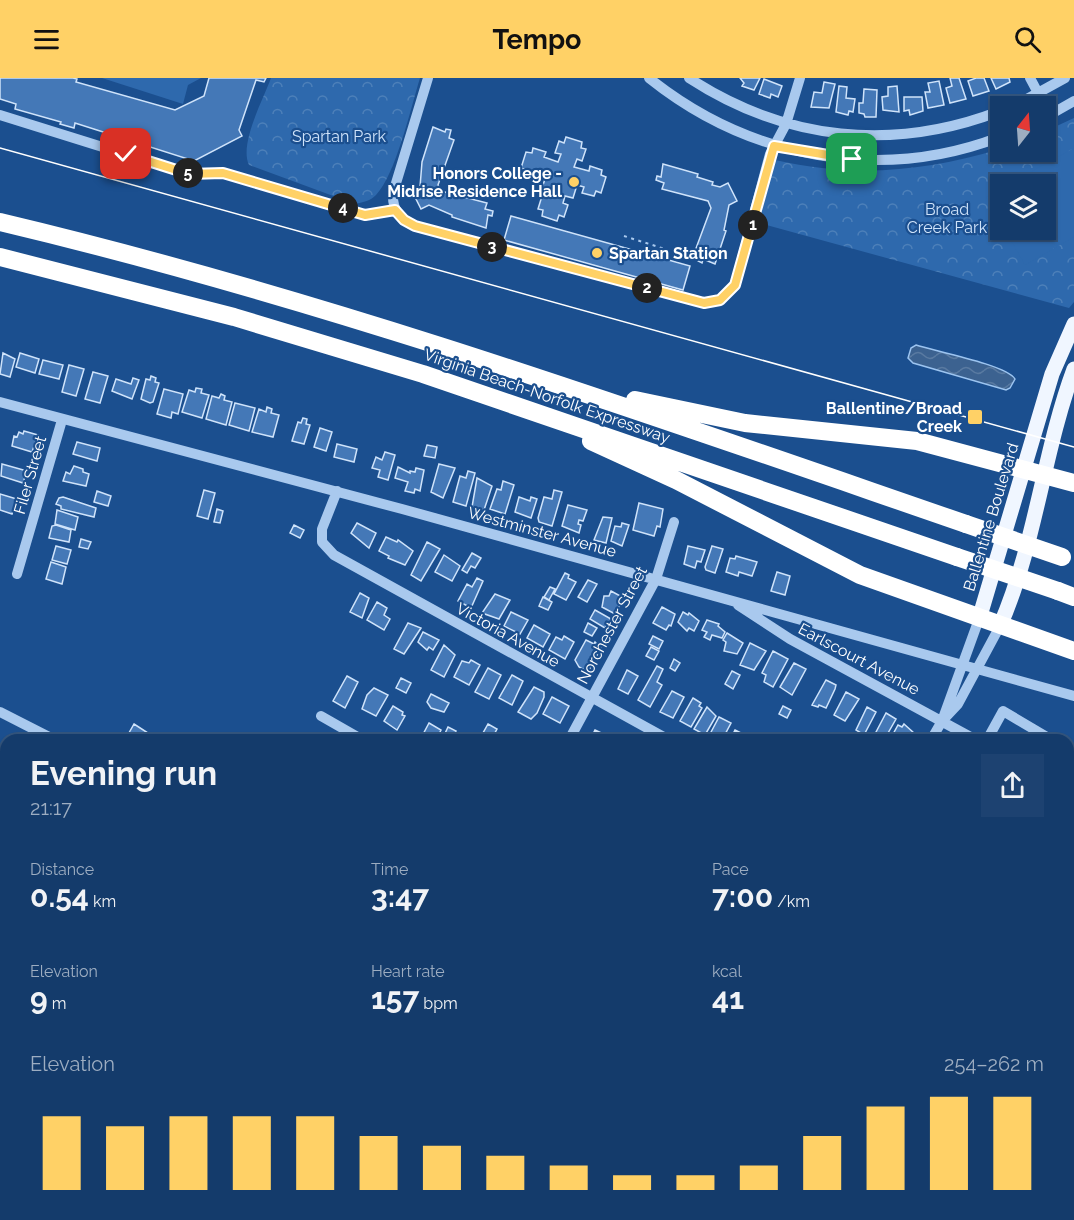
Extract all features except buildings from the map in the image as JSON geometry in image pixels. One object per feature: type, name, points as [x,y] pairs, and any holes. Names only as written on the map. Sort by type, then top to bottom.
[{"type":"highway","name":"Virginia Beach-Norfolk Expressway","points":[[0,222],[270,292],[393,329],[560,384],[1068,559]]},
{"type":"highway","name":"Virginia Beach-Norfolk Expressway","points":[[0,257],[234,317],[423,374],[1066,594]]},
{"type":"highway","points":[[560,384],[745,423],[917,441],[1074,483]]},
{"type":"highway","points":[[545,414],[586,439],[676,480],[824,558],[870,579],[1074,651]]},
{"type":"main road","name":"Ballentine Boulevard","points":[[980,619],[1055,364],[1074,324]]},
{"type":"main road","name":"Ballentine Boulevard","points":[[1000,626],[1021,570],[1060,412],[1074,369]]},
{"type":"street","points":[[428,78],[393,193],[395,210],[404,220],[415,226],[704,303],[713,302],[728,294],[735,285],[774,146],[786,124],[800,78]]},
{"type":"street","points":[[649,78],[710,119],[774,146],[820,155],[880,160],[929,155],[990,140]]},
{"type":"street","points":[[689,78],[740,107],[786,124],[849,134],[895,135],[959,124],[990,114]]},
{"type":"street","points":[[1030,78],[1039,96]]},
{"type":"street","points":[[1032,96],[1065,78]]},
{"type":"street","points":[[1056,107],[1074,101]]},
{"type":"street","points":[[0,115],[189,174],[223,173],[365,215],[395,210]]},
{"type":"street","name":"Westminster Avenue","points":[[0,402],[337,491],[1074,696]]},
{"type":"street","name":"Filer Street","points":[[17,574],[62,420]]},
{"type":"street","name":"Victoria Avenue","points":[[337,491],[322,529],[322,542],[334,555],[658,734]]},
{"type":"street","name":"Norchester Street","points":[[572,734],[656,579],[674,522]]},
{"type":"street","name":"Earlscourt Avenue","points":[[731,600],[790,639],[965,734]]},
{"type":"street","name":"Ballentine Boulevard","points":[[934,734],[942,721],[980,619]]},
{"type":"street","name":"Ballentine Boulevard","points":[[942,721],[958,704],[1000,626]]},
{"type":"street","points":[[990,734],[1003,711],[1042,734]]},
{"type":"street","points":[[0,712],[43,734]]},
{"type":"street","points":[[321,716],[352,734]]},
{"type":"path","points":[[624,236],[664,249]]},
{"type":"green space","points":[[102,78],[201,78],[188,85],[183,104]]},
{"type":"green space","name":"Spartan Park","points":[[271,78],[420,78],[390,172],[374,197],[355,204],[249,165],[247,146],[249,134]]},
{"type":"green space","name":"Broad Creek Park","points":[[1074,118],[1074,302],[1069,308],[759,223],[775,160],[833,169],[889,170],[990,152],[990,162],[1056,162],[1056,126]]},
{"type":"green space","points":[[1074,148],[1074,237],[1025,265],[1011,240],[1056,240],[1056,174],[1027,174],[1049,162],[1056,162],[1056,158]]},
{"type":"water","points":[[916,345],[985,364],[1015,379],[1010,388],[1006,390],[913,363],[908,358],[911,348]]},
{"type":"tram line","points":[[0,148],[1074,447]]},
{"type":"place","name":"Honors College - Midrise Residence Hall","points":[[574,182]]},
{"type":"place","name":"Spartan Station","points":[[597,253]]},
{"type":"place","name":"Ballentine/Broad Creek","points":[[975,417]]},
{"type":"route","points":[[126,154],[189,174],[210,171],[223,173],[365,215],[395,210],[404,220],[415,226],[704,303],[720,300],[735,285],[774,146],[794,152],[852,159]]}]
